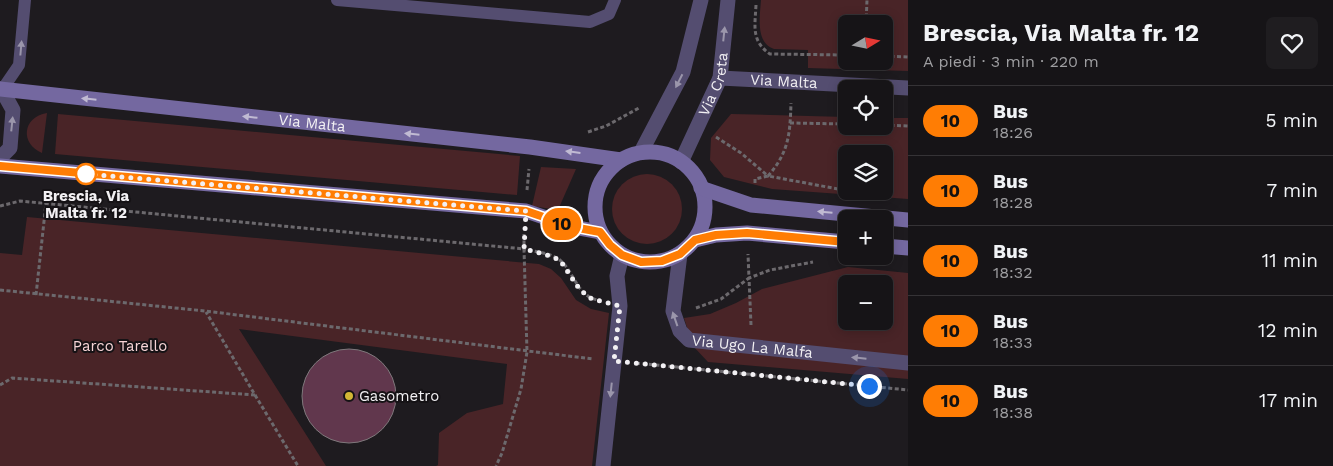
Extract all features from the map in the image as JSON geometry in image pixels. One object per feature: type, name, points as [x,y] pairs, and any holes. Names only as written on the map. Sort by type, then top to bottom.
[{"type":"street","name":"Via Creta","points":[[641,152],[683,72],[701,0]]},
{"type":"street","name":"Via Creta","points":[[680,162],[720,78],[728,0]]},
{"type":"street","name":"Via Malta","points":[[720,78],[908,88]]},
{"type":"street","name":"Via Malta","points":[[0,89],[530,147],[621,160]]},
{"type":"street","points":[[0,89],[13,110],[10,148],[0,158]]},
{"type":"street","name":"Via Malta","points":[[641,152],[662,153],[680,162],[697,178],[705,206],[703,224],[695,240],[680,254],[662,261],[641,262],[622,255],[610,245],[600,232],[595,217],[595,200],[600,184],[609,170],[621,160],[641,152]]},
{"type":"street","points":[[0,166],[526,211],[573,227],[600,232]]},
{"type":"street","points":[[701,188],[751,205],[908,220]]},
{"type":"street","points":[[695,240],[716,235],[747,233],[838,241]]},
{"type":"street","points":[[893,247],[908,248]]},
{"type":"street","points":[[673,311],[680,254]]},
{"type":"street","points":[[603,466],[620,306],[617,276],[622,255]]},
{"type":"street","name":"Via Ugo La Malfa","points":[[673,311],[680,331],[689,340],[908,363]]},
{"type":"lane","points":[[0,89],[19,65],[25,0]]},
{"type":"lane","points":[[337,0],[590,22],[609,14],[615,0]]},
{"type":"path","points":[[866,15],[867,0]]},
{"type":"path","points":[[756,5],[755,36],[761,48],[770,54],[838,55]]},
{"type":"path","points":[[893,56],[908,57]]},
{"type":"path","points":[[579,135],[606,126],[644,104]]},
{"type":"path","points":[[768,176],[779,163],[786,146],[790,123],[838,124]]},
{"type":"path","points":[[893,125],[908,126]]},
{"type":"path","points":[[710,133],[741,153],[768,176],[837,189]]},
{"type":"path","points":[[496,466],[502,453],[521,389],[527,352],[524,249],[530,147]]},
{"type":"path","points":[[0,206],[20,201],[46,203],[524,249],[560,260],[580,290],[592,299],[620,306]]},
{"type":"path","points":[[36,294],[46,203]]},
{"type":"path","points":[[748,261],[749,278]]},
{"type":"path","points":[[673,311],[698,308],[721,299],[749,278],[770,270],[818,262]]},
{"type":"path","points":[[0,290],[205,311],[527,352],[908,390]]},
{"type":"path","points":[[205,311],[298,466]]},
{"type":"path","points":[[0,386],[12,378],[255,395]]},
{"type":"green space","points":[[761,0],[908,0],[908,71],[875,70],[893,70],[893,15],[838,15],[838,69],[808,68],[808,50],[774,49],[768,46],[761,35]]},
{"type":"green space","points":[[47,113],[42,153],[30,144],[27,131],[33,120],[39,115]]},
{"type":"green space","points":[[58,114],[520,156],[517,195],[55,154]]},
{"type":"green space","points":[[731,114],[838,117],[838,135],[893,135],[893,118],[908,118],[908,199],[893,198],[893,145],[838,145],[838,194],[772,189],[724,177],[710,160],[711,138]]},
{"type":"green space","points":[[541,167],[576,169],[558,210],[532,206]]},
{"type":"green space","points":[[640,174],[654,174],[667,179],[677,189],[682,202],[682,216],[677,229],[667,239],[654,244],[640,244],[627,239],[617,229],[612,216],[612,202],[617,189],[627,179]]},
{"type":"green space","name":"Parco Tarello","points":[[27,217],[539,264],[551,269],[561,278],[576,300],[591,309],[609,313],[592,466],[436,466],[438,465],[439,433],[467,413],[503,404],[507,364],[239,329],[326,466],[0,466],[0,253],[22,255]]},
{"type":"green space","points":[[848,267],[908,273],[908,379],[708,362],[693,346],[684,318],[710,314],[762,289]]},
{"type":"building","name":"Gasometro","points":[[349,349],[367,353],[382,363],[392,378],[396,396],[392,414],[382,429],[367,439],[349,443],[331,439],[316,429],[306,414],[302,396],[306,378],[316,363],[331,353]]},
{"type":"bus line","name":"10","points":[[0,166],[526,211],[573,227],[600,232],[610,245],[622,255],[641,262],[662,261],[680,254],[695,240],[716,235],[747,233],[838,241]]},
{"type":"place","name":"Brescia, Via Malta fr. 12","points":[[86,174]]},
{"type":"place","name":"Gasometro","points":[[349,396]]},
{"type":"route","points":[[86,174],[526,211],[524,249],[560,260],[580,290],[592,299],[620,306],[614,361],[869,386]]}]
